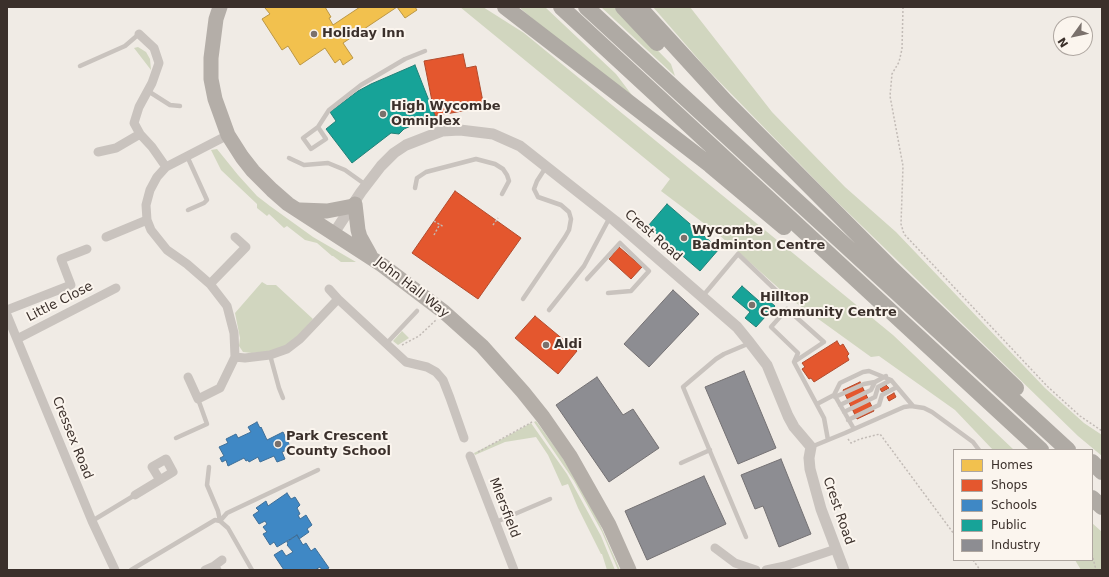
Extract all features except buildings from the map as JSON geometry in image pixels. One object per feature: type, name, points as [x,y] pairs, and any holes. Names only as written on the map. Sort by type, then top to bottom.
[{"type":"highway","points":[[505,7],[710,165],[832,267],[904,323]]},
{"type":"highway","points":[[561,7],[1040,449]]},
{"type":"highway","points":[[586,7],[1067,449]]},
{"type":"highway","points":[[622,7],[758,147],[909,295],[951,343]]},
{"type":"highway","points":[[639,7],[725,101],[812,189],[889,266],[1078,449]]},
{"type":"highway","name":"John Hall Way","points":[[217,11],[211,58],[211,79],[215,99],[228,135],[252,171],[272,190],[297,210],[371,256],[444,312],[482,346],[509,375],[543,416],[570,456],[610,525],[629,570]]},
{"type":"highway","points":[[297,210],[327,211],[354,205],[360,237],[371,256]]},
{"type":"highway","points":[[1093,463],[1102,472]]},
{"type":"highway","points":[[1093,473],[1102,481]]},
{"type":"highway","points":[[1093,499],[1102,507]]},
{"type":"street","points":[[139,34],[154,48],[159,63],[152,83],[138,107],[134,123],[140,134],[152,147],[166,167]]},
{"type":"street","name":"Crest Road","points":[[334,233],[381,166],[406,145],[442,131],[460,130],[493,134],[520,146],[610,217],[737,327],[750,343],[767,366],[794,427],[811,447],[809,458],[810,469],[821,509],[844,570]]},
{"type":"street","points":[[98,152],[116,148],[140,134]]},
{"type":"street","points":[[188,377],[198,399],[220,388],[236,357],[234,332],[228,306],[210,284],[187,264],[167,250],[151,230],[147,220],[146,205],[150,190],[157,177],[166,167],[228,135]]},
{"type":"street","points":[[106,237],[147,220]]},
{"type":"street","points":[[210,284],[246,247],[235,237]]},
{"type":"street","points":[[7,310],[71,285],[61,259],[87,249]]},
{"type":"street","name":"Little Close","points":[[17,339],[116,288]]},
{"type":"street","points":[[329,289],[406,362],[428,367],[436,372],[443,380],[464,438]]},
{"type":"street","points":[[236,357],[245,358],[270,355],[287,349],[300,340],[338,299]]},
{"type":"street","name":"Cressex Road","points":[[7,314],[92,521],[114,568]]},
{"type":"street","name":"Miersfield","points":[[470,456],[514,570]]},
{"type":"street","points":[[135,495],[160,480]]},
{"type":"street","points":[[715,548],[736,563],[756,570]]},
{"type":"street","points":[[771,570],[836,549]]},
{"type":"street","points":[[205,570],[216,568],[222,560]]},
{"type":"street","points":[[104,570],[114,568]]},
{"type":"lane","points":[[80,66],[125,46],[139,34]]},
{"type":"lane","points":[[318,127],[326,139],[311,149],[303,138],[318,127],[329,110],[361,85],[405,59],[425,51]]},
{"type":"lane","points":[[148,90],[170,104],[180,106]]},
{"type":"lane","points":[[187,156],[207,200],[204,203],[188,210]]},
{"type":"lane","points":[[289,158],[304,165],[328,163],[345,170],[366,186]]},
{"type":"lane","points":[[415,188],[417,178],[426,172],[476,158],[495,164],[507,175],[509,181],[502,194]]},
{"type":"lane","points":[[523,299],[565,237],[571,219],[569,212],[561,206],[538,197],[534,189],[546,167]]},
{"type":"lane","points":[[549,310],[584,266],[610,217]]},
{"type":"lane","points":[[587,279],[620,243],[649,271],[631,291],[608,293]]},
{"type":"lane","points":[[702,297],[738,254],[784,299]]},
{"type":"lane","points":[[787,309],[824,342],[794,362],[798,353],[771,327],[787,309]]},
{"type":"lane","points":[[390,347],[417,310]]},
{"type":"lane","points":[[746,537],[683,387],[716,359],[750,343]]},
{"type":"lane","points":[[270,355],[283,398]]},
{"type":"lane","points":[[794,362],[824,418],[828,440]]},
{"type":"lane","points":[[835,396],[840,383],[863,372],[869,371],[886,376],[892,380],[913,406]]},
{"type":"lane","points":[[817,404],[864,384],[876,382],[886,376]]},
{"type":"lane","points":[[844,412],[875,397],[878,388],[892,380]]},
{"type":"lane","points":[[840,405],[871,390],[876,382]]},
{"type":"lane","points":[[848,420],[879,405],[882,396],[897,386]]},
{"type":"lane","points":[[835,396],[854,429]]},
{"type":"lane","points":[[176,438],[207,424],[198,399]]},
{"type":"lane","points":[[811,447],[904,407],[913,406],[924,408],[932,412],[973,442],[978,449]]},
{"type":"lane","points":[[681,463],[710,450]]},
{"type":"lane","points":[[209,467],[207,485],[218,511],[220,521]]},
{"type":"lane","points":[[220,521],[227,513],[318,470]]},
{"type":"lane","points":[[92,521],[135,495]]},
{"type":"lane","points":[[496,522],[550,499]]},
{"type":"lane","points":[[131,570],[215,520],[220,521],[228,528],[252,570]]},
{"type":"path","points":[[903,7],[902,49],[899,62],[892,74],[890,96],[903,166],[901,224],[904,234],[1047,386],[1080,416],[1102,431]]},
{"type":"path","points":[[493,225],[498,218]]},
{"type":"path","points":[[434,221],[444,227]]},
{"type":"path","points":[[434,235],[440,224]]},
{"type":"path","points":[[390,347],[419,336],[444,312]]},
{"type":"path","points":[[470,456],[543,416]]},
{"type":"path","points":[[845,433],[851,443],[880,434],[953,533]]},
{"type":"path","points":[[1093,558],[1096,570]]},
{"type":"path","points":[[974,561],[980,570]]},
{"type":"green space","points":[[460,7],[483,7],[524,33],[893,335],[1013,449],[992,449],[955,410],[879,356],[871,357],[792,300],[718,234],[661,191],[670,179]]},
{"type":"green space","points":[[519,7],[545,7],[616,74],[641,107],[527,14]]},
{"type":"green space","points":[[601,7],[615,7],[671,64],[675,76]]},
{"type":"green space","points":[[653,7],[690,7],[772,112],[845,187],[896,232],[1045,388],[1084,423],[1102,435],[1102,456],[1078,436],[829,194],[706,68]]},
{"type":"green space","points":[[138,47],[146,52],[150,59],[151,70],[134,48]]},
{"type":"green space","points":[[217,149],[257,196],[313,237],[356,262],[341,262],[317,243],[305,240],[287,226],[284,228],[269,214],[267,216],[257,208],[257,204],[221,170],[211,150]]},
{"type":"green space","points":[[262,282],[267,285],[276,285],[313,319],[295,340],[282,348],[268,352],[243,352],[239,346],[240,338],[235,313]]},
{"type":"green space","points":[[402,331],[409,338],[398,345],[393,341]]},
{"type":"green space","points":[[536,421],[560,454],[580,486],[598,520],[620,570],[618,570],[602,532],[574,481],[534,422]]},
{"type":"green space","points":[[531,423],[567,474],[601,536],[615,570],[607,570],[602,554],[578,508],[568,484],[562,486],[548,455],[536,437],[505,442],[475,455],[474,453]]},
{"type":"green space","points":[[1093,524],[1102,532],[1102,570],[1081,570],[1076,561],[1093,561]]},
{"type":"place","name":"Holiday Inn","points":[[314,34]]},
{"type":"place","name":"High Wycombe Omniplex","points":[[383,114]]},
{"type":"place","name":"Wycombe Badminton Centre","points":[[684,238]]},
{"type":"place","name":"Hilltop Community Centre","points":[[752,305]]},
{"type":"place","name":"Aldi","points":[[546,345]]},
{"type":"place","name":"Park Crescent County School","points":[[278,444]]}]
